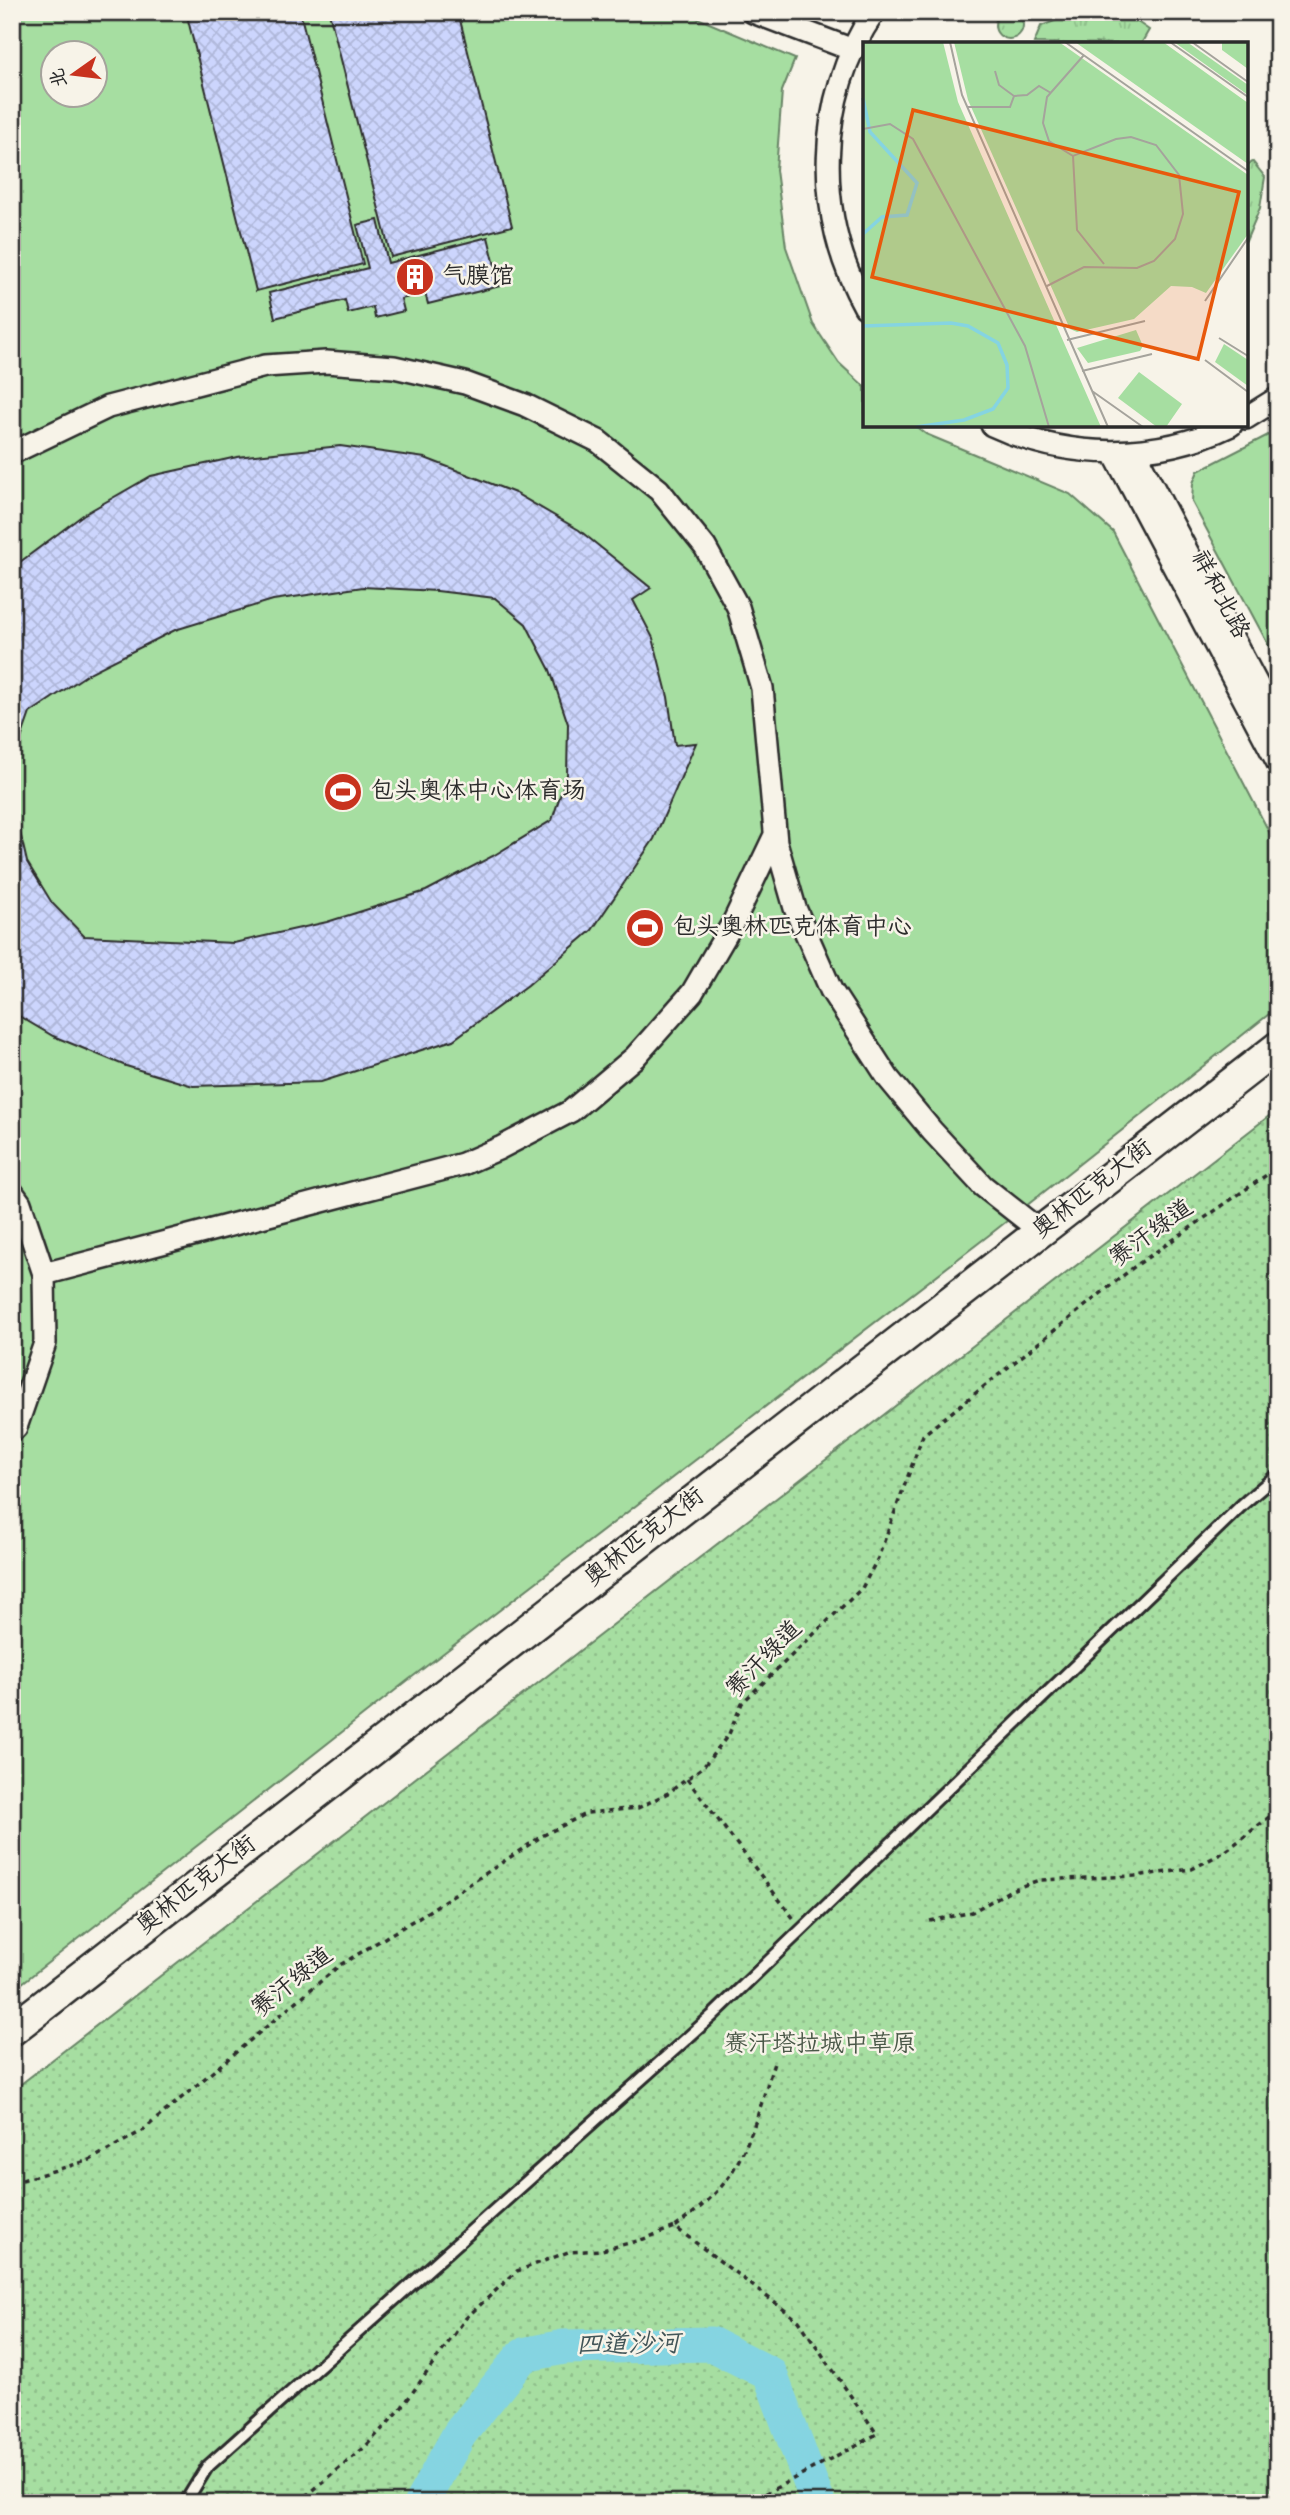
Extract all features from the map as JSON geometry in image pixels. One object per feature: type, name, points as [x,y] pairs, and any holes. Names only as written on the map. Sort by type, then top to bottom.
[{"type":"main road","name":"奥林匹克大街","points":[[12,2030],[1278,1047]]},
{"type":"main road","name":"奥林匹克大街","points":[[12,2050],[1278,1069]]},
{"type":"street","points":[[754,12],[853,50]]},
{"type":"street","points":[[863,303],[850,278],[840,249],[829,190],[830,129],[836,99],[853,50],[874,12]]},
{"type":"street","points":[[12,453],[108,407],[265,366],[326,362],[394,367],[465,383],[525,405],[598,441],[659,490],[705,547],[738,607],[762,688],[775,835],[795,908],[831,990],[888,1078],[932,1131],[983,1186],[1040,1231]]},
{"type":"street","points":[[1248,417],[1278,398]]},
{"type":"street","points":[[998,427],[1049,445],[1078,450],[1124,452],[1166,447],[1194,440],[1226,427]]},
{"type":"street","name":"祥和北路","points":[[1124,452],[1278,724]]},
{"type":"street","name":"祥和北路","points":[[1124,452],[1278,763]]},
{"type":"street","points":[[44,1274],[463,1164],[571,1111],[635,1057],[692,993],[734,921],[775,835]]},
{"type":"street","points":[[12,1192],[20,1203],[44,1274],[45,1343],[16,1427],[12,1431]]},
{"type":"lane","points":[[185,2501],[207,2468],[712,2016],[1243,1504],[1278,1474]]},
{"type":"path","name":"赛汗绿道","points":[[12,2183],[90,2160],[142,2131],[340,1965],[429,1911],[542,1836],[587,1813],[638,1808],[668,1793],[704,1766],[729,1734],[742,1703],[862,1588],[878,1558],[923,1435],[1134,1267],[1278,1167]]},
{"type":"path","points":[[687,1779],[802,1930]]},
{"type":"path","points":[[930,1921],[972,1912],[1010,1890],[1039,1880],[1135,1876],[1192,1869],[1226,1851],[1278,1810]]},
{"type":"path","points":[[298,2503],[365,2447],[400,2410],[466,2318],[517,2271],[568,2252],[602,2250],[641,2240],[675,2227],[707,2202],[730,2175],[762,2101],[774,2063]]},
{"type":"path","points":[[675,2227],[799,2320],[877,2434],[748,2503]]},
{"type":"green space","points":[[1009,11],[1019,15],[1023,25],[1019,35],[1009,39],[999,35],[995,25],[999,15]]},
{"type":"green space","name":"包头奥林匹克体育中心","points":[[12,12],[683,12],[795,59],[782,91],[776,170],[786,247],[813,324],[839,363],[863,385],[863,427],[917,427],[926,434],[1070,494],[1113,532],[1278,849],[1278,1007],[993,1232],[407,1681],[12,1991]]},
{"type":"green space","points":[[1079,12],[1123,12],[1149,30],[1142,42],[1034,42],[1041,26]]},
{"type":"green space","points":[[1253,162],[1265,177],[1260,208],[1248,236],[1248,164]]},
{"type":"green space","points":[[1278,430],[1278,663],[1192,502],[1193,483],[1198,471]]},
{"type":"green space","name":"赛汗塔拉城中草原","points":[[1278,1109],[1278,2503],[12,2503],[12,2091]]},
{"type":"building","points":[[186,12],[300,12],[363,264],[256,291]]},
{"type":"building","points":[[329,12],[458,12],[512,226],[391,257]]},
{"type":"building","name":"气膜馆","points":[[378,220],[388,263],[488,237],[500,286],[428,304],[425,293],[401,299],[404,311],[375,318],[373,307],[348,313],[345,300],[275,318],[269,293],[368,268],[357,225]]},
{"type":"building","points":[[340,446],[425,458],[515,493],[579,530],[651,588],[633,600],[653,638],[668,697],[675,745],[696,743],[654,839],[592,930],[528,985],[453,1040],[321,1082],[193,1086],[126,1066],[53,1036],[12,1012],[12,798],[27,862],[52,903],[84,936],[234,943],[327,922],[426,891],[493,856],[552,820],[567,775],[568,724],[550,670],[526,624],[495,598],[437,591],[363,587],[273,600],[175,630],[91,672],[30,713],[16,753],[12,793],[12,568],[83,515],[151,476],[237,457]]},
{"type":"waterway","name":"四道沙河","points":[[421,2503],[460,2433],[523,2355],[564,2347],[711,2344],[770,2374],[818,2503]]},
{"type":"place","name":"气膜馆","points":[[415,277]]},
{"type":"place","name":"包头奥体中心体育场","points":[[343,792]]},
{"type":"place","name":"包头奥林匹克体育中心","points":[[645,928]]}]
